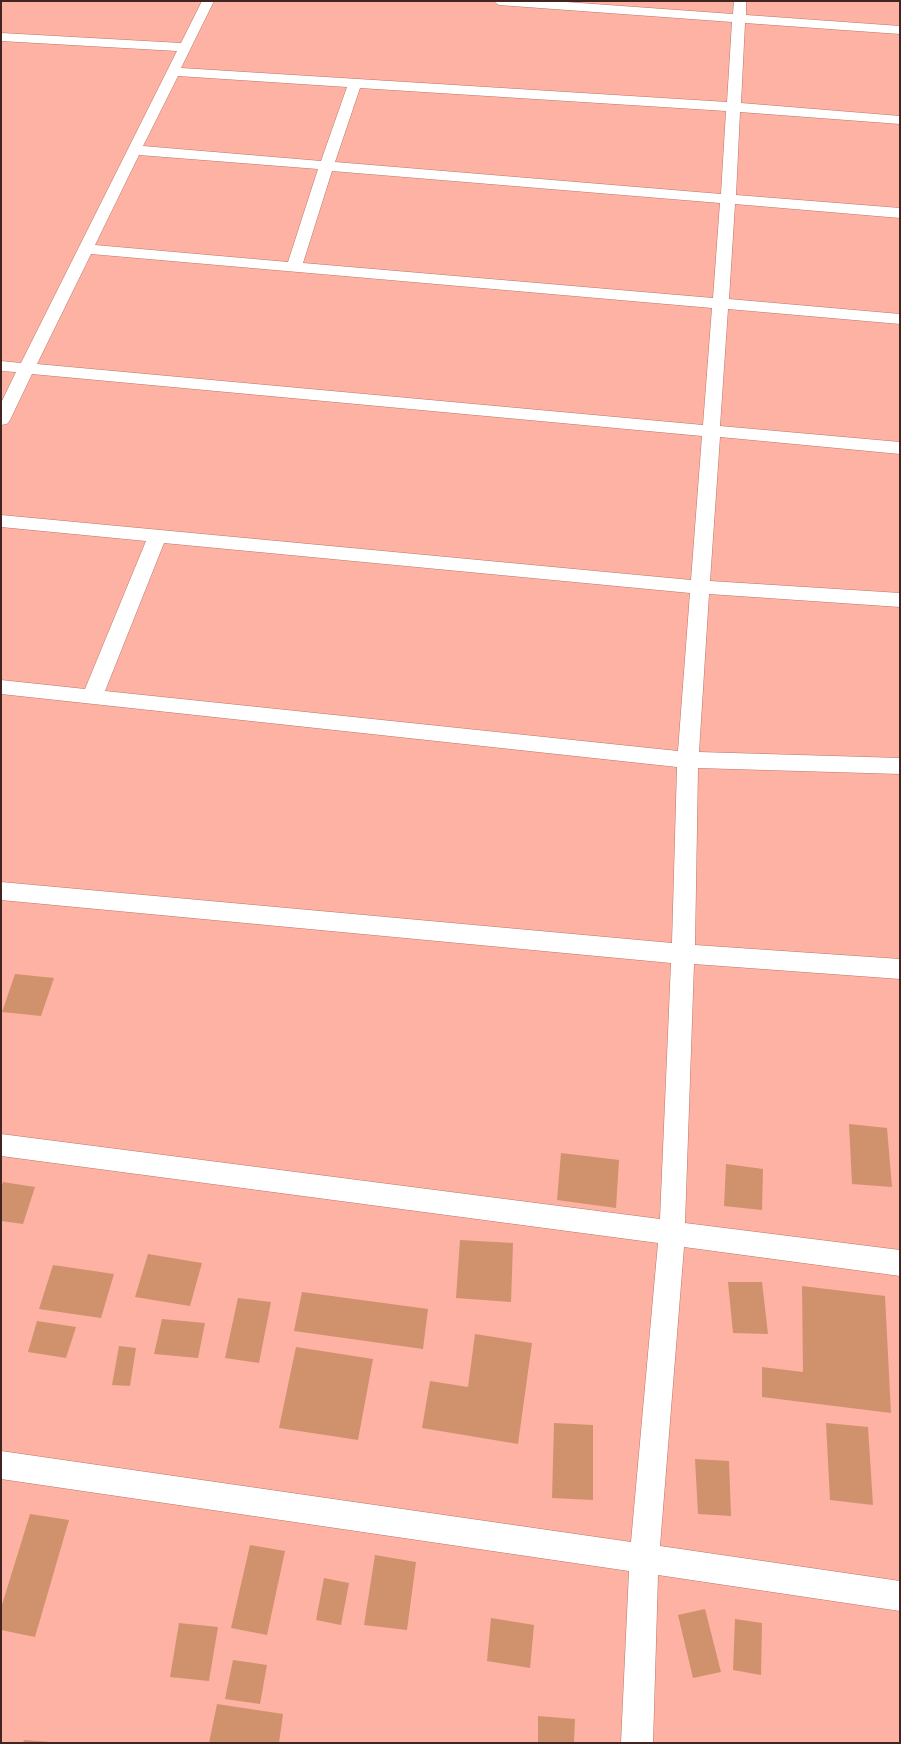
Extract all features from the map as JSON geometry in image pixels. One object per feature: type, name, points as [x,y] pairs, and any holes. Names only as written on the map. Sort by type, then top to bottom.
[{"type":"street","points":[[1,420],[208,1]]},
{"type":"street","points":[[499,1],[739,9],[900,30]]},
{"type":"street","points":[[637,1743],[644,1560],[672,1234],[683,954],[688,760],[728,199],[739,9]]},
{"type":"street","points":[[1,37],[185,47]]},
{"type":"street","points":[[173,72],[734,107],[900,120]]},
{"type":"street","points":[[294,267],[326,166],[355,83]]},
{"type":"street","points":[[134,150],[900,213]]},
{"type":"street","points":[[86,249],[900,319]]},
{"type":"street","points":[[1,366],[900,448]]},
{"type":"street","points":[[1,521],[700,587],[900,600]]},
{"type":"street","points":[[92,697],[157,536]]},
{"type":"street","points":[[1,687],[688,760],[900,766]]},
{"type":"street","points":[[1,891],[683,954],[900,969]]},
{"type":"street","points":[[1,1145],[900,1263]]},
{"type":"street","points":[[1,1465],[644,1560],[900,1596]]},
{"type":"building","points":[[15,974],[54,978],[41,1016],[2,1012]]},
{"type":"building","points":[[849,1124],[887,1128],[892,1187],[852,1184]]},
{"type":"building","points":[[561,1153],[619,1160],[616,1208],[557,1200]]},
{"type":"building","points":[[726,1164],[763,1169],[762,1210],[724,1206]]},
{"type":"building","points":[[3,1182],[35,1187],[23,1224],[1,1221],[1,1189]]},
{"type":"building","points":[[460,1240],[513,1243],[511,1302],[456,1298]]},
{"type":"building","points":[[148,1254],[202,1263],[190,1306],[135,1297]]},
{"type":"building","points":[[53,1265],[114,1274],[101,1318],[39,1309]]},
{"type":"building","points":[[728,1282],[762,1282],[768,1334],[733,1333]]},
{"type":"building","points":[[802,1286],[885,1296],[891,1413],[762,1397],[762,1367],[803,1372]]},
{"type":"building","points":[[302,1292],[428,1309],[423,1349],[294,1331]]},
{"type":"building","points":[[238,1298],[271,1302],[259,1363],[225,1358]]},
{"type":"building","points":[[162,1319],[205,1323],[198,1358],[154,1354]]},
{"type":"building","points":[[37,1321],[76,1327],[66,1358],[28,1352]]},
{"type":"building","points":[[475,1334],[532,1343],[518,1444],[422,1428],[430,1381],[468,1387]]},
{"type":"building","points":[[119,1346],[136,1348],[130,1386],[112,1385]]},
{"type":"building","points":[[296,1347],[373,1359],[358,1440],[279,1428]]},
{"type":"building","points":[[554,1423],[593,1425],[593,1500],[552,1498]]},
{"type":"building","points":[[826,1423],[868,1427],[873,1505],[830,1500]]},
{"type":"building","points":[[695,1459],[729,1461],[731,1516],[698,1514]]},
{"type":"building","points":[[30,1514],[69,1520],[35,1637],[1,1630],[1,1608]]},
{"type":"building","points":[[250,1545],[285,1551],[267,1635],[231,1628]]},
{"type":"building","points":[[375,1555],[416,1562],[407,1630],[364,1625]]},
{"type":"building","points":[[324,1578],[349,1583],[341,1625],[316,1620]]},
{"type":"building","points":[[705,1609],[721,1672],[693,1678],[678,1615]]},
{"type":"building","points":[[491,1618],[534,1625],[530,1668],[487,1661]]},
{"type":"building","points":[[735,1619],[762,1623],[761,1675],[733,1670]]},
{"type":"building","points":[[179,1623],[218,1627],[209,1681],[170,1677]]},
{"type":"building","points":[[233,1660],[267,1665],[260,1704],[225,1699]]},
{"type":"building","points":[[217,1704],[283,1714],[279,1743],[209,1743]]},
{"type":"building","points":[[538,1716],[575,1719],[574,1743],[538,1743]]},
{"type":"building","points":[[24,1740],[51,1742],[51,1743],[23,1743]]}]
